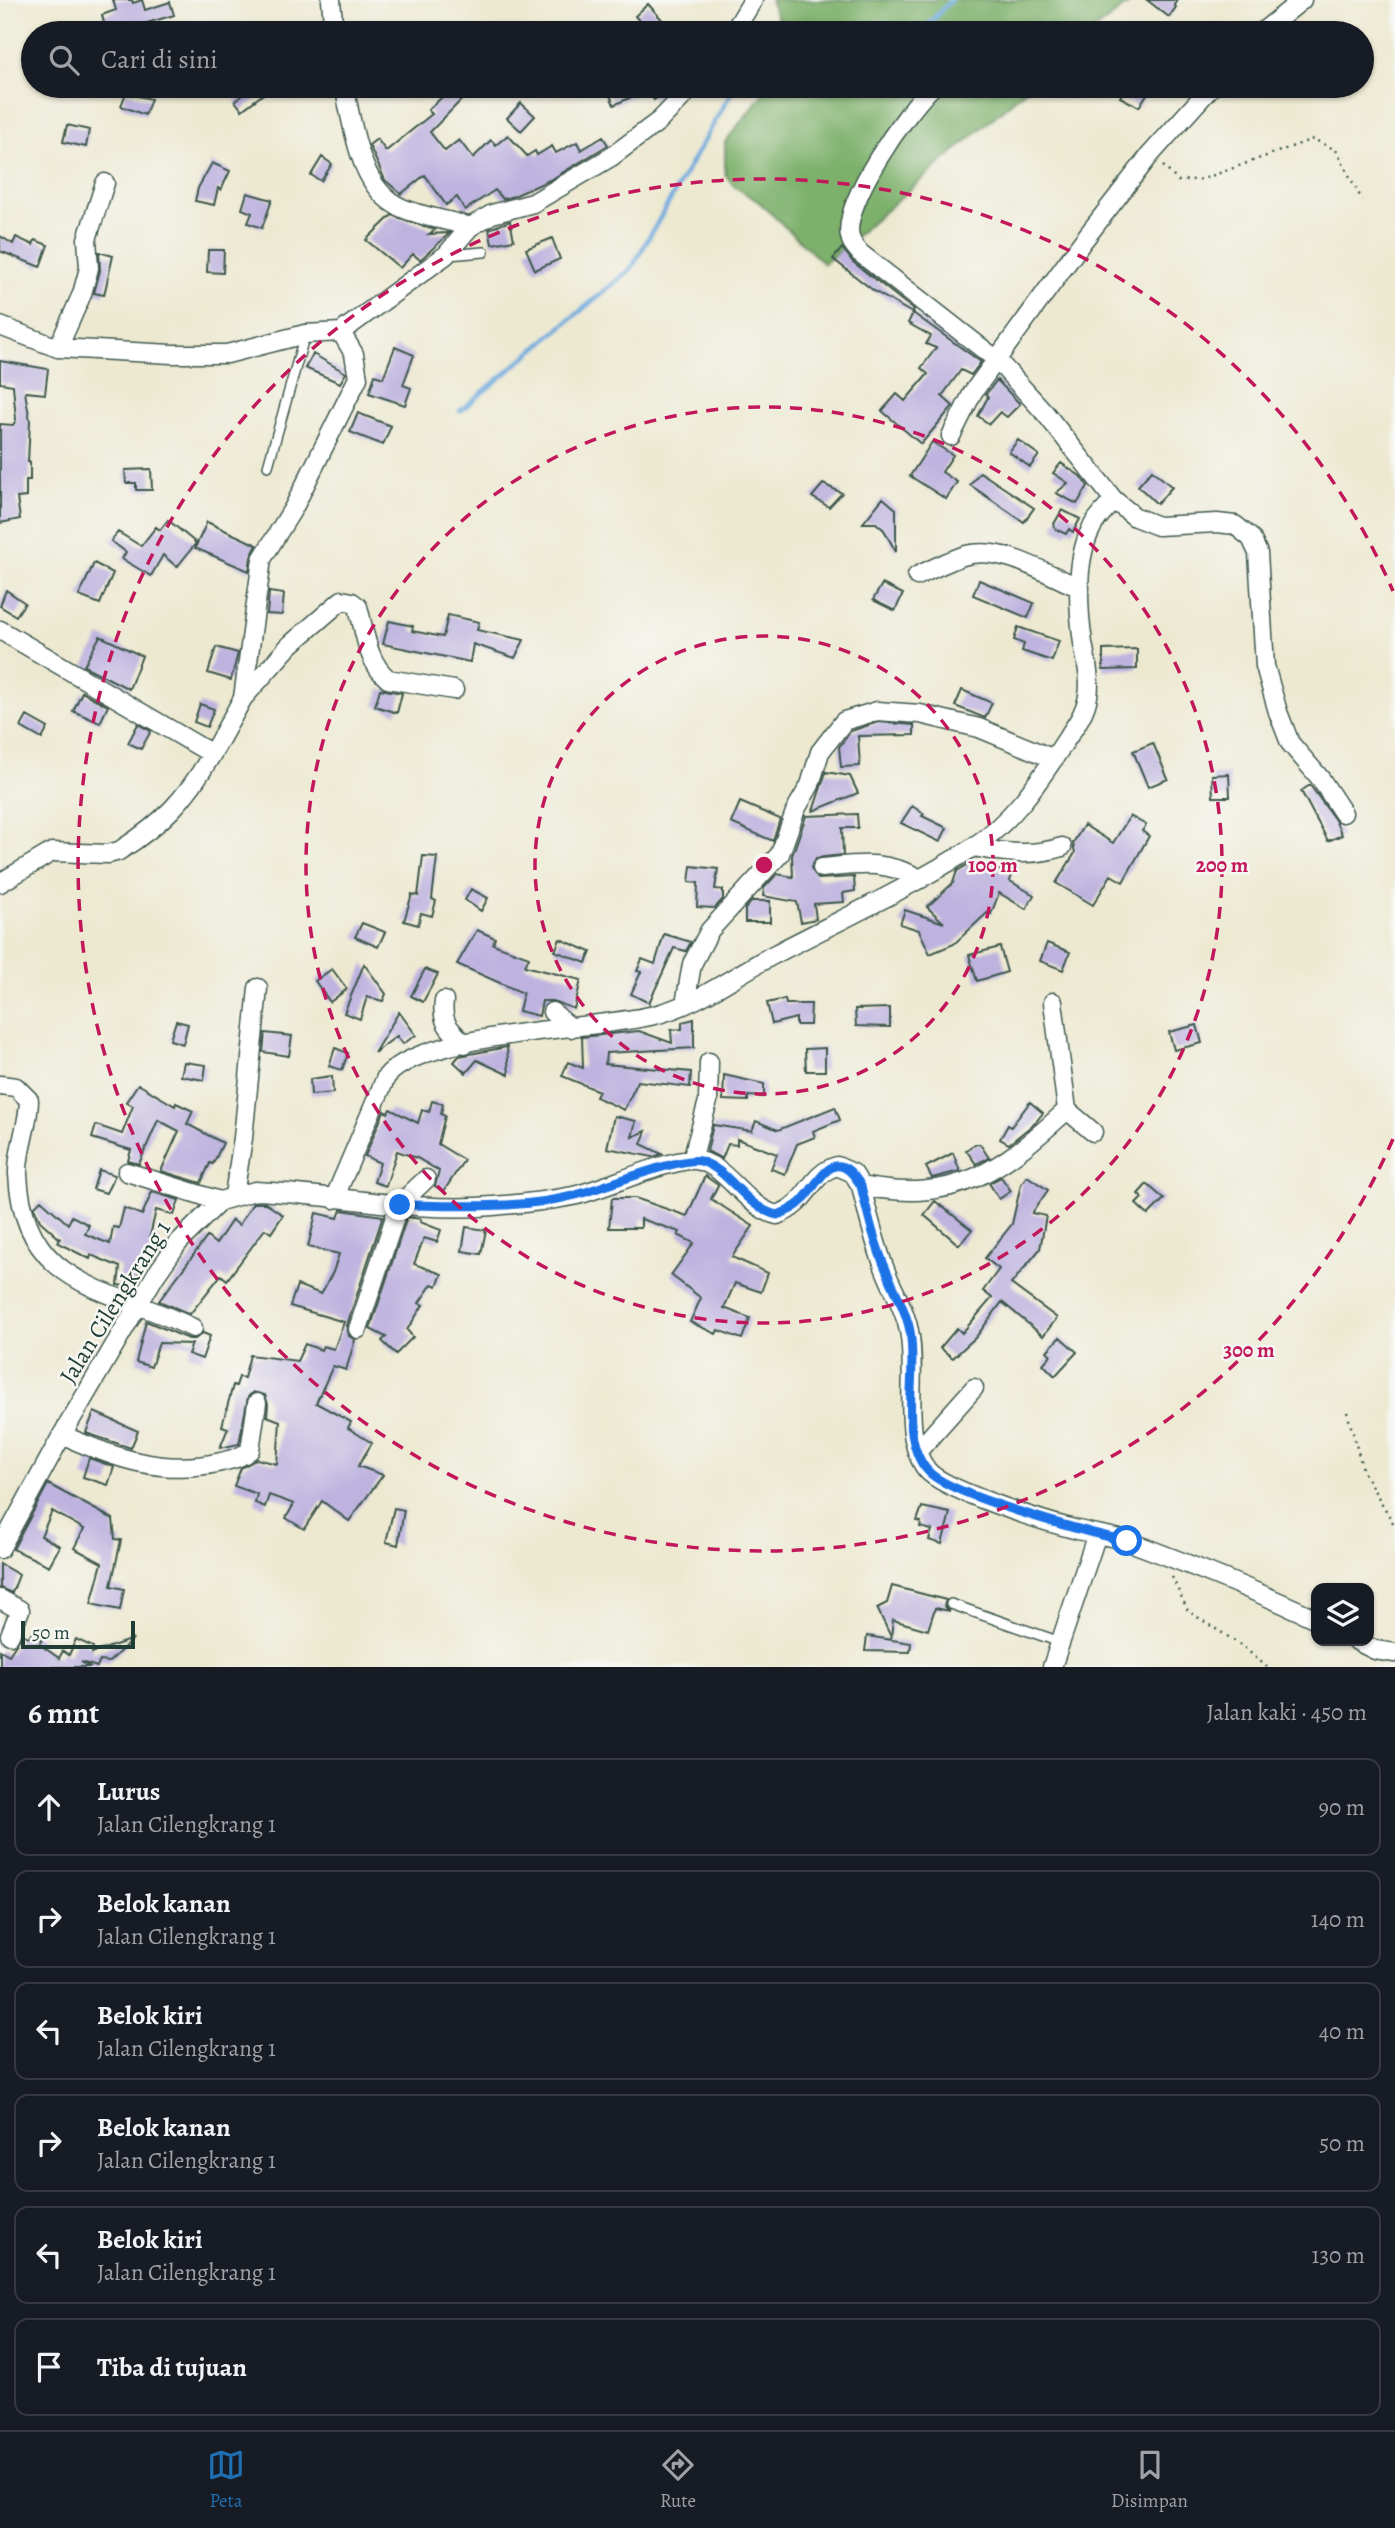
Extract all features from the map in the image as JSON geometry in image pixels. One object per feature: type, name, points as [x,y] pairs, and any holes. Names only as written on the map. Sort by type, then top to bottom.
[{"type":"street","points":[[331,0],[333,21]]},
{"type":"street","points":[[740,21],[753,0]]},
{"type":"street","points":[[1276,21],[1302,0]]},
{"type":"street","points":[[347,98],[358,147],[373,181],[389,200],[403,208],[470,227]]},
{"type":"street","points":[[0,326],[58,348],[226,355],[305,334],[341,332],[446,255],[470,227],[492,214],[533,203],[611,157],[659,121],[681,98]]},
{"type":"street","points":[[925,98],[857,194],[849,226],[850,239],[860,253],[997,360],[1045,413],[1114,500],[1135,517],[1158,526],[1235,525],[1251,538],[1258,553],[1265,667],[1278,712],[1290,743],[1320,778],[1343,813]]},
{"type":"street","points":[[951,436],[973,392],[1083,241],[1150,155],[1201,98]]},
{"type":"street","points":[[58,348],[82,294],[89,268],[87,239],[105,183]]},
{"type":"street","points":[[243,698],[262,559],[293,507],[358,378],[354,354],[341,332]]},
{"type":"street","points":[[334,1199],[386,1077],[394,1068],[428,1053],[466,1044],[509,1035],[653,1016],[685,1004],[921,879],[973,847],[1015,813],[1037,787],[1084,713],[1089,693],[1080,588],[1085,541],[1092,526],[1114,500]]},
{"type":"street","points":[[917,576],[965,555],[985,554],[1007,558],[1080,588]]},
{"type":"street","points":[[0,883],[58,850],[98,854],[118,852],[172,813],[195,783],[243,698],[290,645],[342,600],[352,602],[358,607],[373,662],[388,679],[454,690]]},
{"type":"street","points":[[0,630],[212,754]]},
{"type":"street","points":[[685,1004],[692,964],[710,930],[780,854],[796,809],[810,785],[820,751],[844,721],[877,711],[920,714],[979,728],[1054,759]]},
{"type":"street","points":[[973,847],[1012,854],[1042,853],[1062,847]]},
{"type":"street","points":[[822,868],[864,864],[896,867],[921,879]]},
{"type":"street","points":[[227,1198],[243,1138],[258,988]]},
{"type":"street","points":[[444,1000],[442,1016],[446,1026],[466,1044]]},
{"type":"street","points":[[1053,1002],[1067,1110],[1093,1132]]},
{"type":"street","points":[[552,1012],[571,1028]]},
{"type":"street","points":[[692,1160],[708,1101],[709,1062]]},
{"type":"street","points":[[0,1085],[16,1087],[29,1100],[18,1172],[23,1207],[33,1236],[69,1277],[139,1306],[163,1312],[193,1328]]},
{"type":"street","points":[[861,1186],[896,1193],[934,1192],[957,1185],[989,1171],[1030,1144],[1067,1110]]},
{"type":"street","points":[[127,1172],[227,1198],[255,1191],[400,1205],[491,1206],[573,1196],[692,1160],[719,1171],[749,1201],[766,1213],[777,1215],[801,1202],[821,1173],[829,1168],[845,1167],[853,1173],[861,1186],[887,1272],[910,1331],[914,1378],[911,1423],[917,1452],[928,1472],[949,1486],[1073,1529],[1127,1541],[1218,1573],[1311,1617]]},
{"type":"street","points":[[358,1329],[400,1205],[426,1179]]},
{"type":"street","name":"Jalan Cilengkrang 1","points":[[0,1549],[62,1435],[178,1243],[227,1198]]},
{"type":"street","points":[[917,1452],[974,1388]]},
{"type":"street","points":[[62,1435],[114,1458],[158,1468],[203,1467],[242,1458],[250,1450],[257,1403]]},
{"type":"street","points":[[1052,1667],[1097,1534]]},
{"type":"street","points":[[0,1599],[20,1610],[10,1635]]},
{"type":"street","points":[[1367,1646],[1395,1666]]},
{"type":"street","points":[[1375,1650],[1395,1654]]},
{"type":"lane","points":[[446,255],[484,252]]},
{"type":"lane","points":[[268,466],[305,334]]},
{"type":"lane","points":[[951,1604],[1060,1642]]},
{"type":"path","points":[[1150,155],[1178,181],[1203,179],[1313,139],[1336,150],[1362,200]]},
{"type":"path","points":[[1347,1412],[1364,1473],[1395,1526]]},
{"type":"path","points":[[1162,1555],[1188,1611],[1241,1645],[1267,1667]]},
{"type":"green space","points":[[770,0],[1134,0],[1106,21],[778,21]]},
{"type":"green space","points":[[760,98],[1016,98],[824,264],[759,202],[734,186],[725,174],[725,142]]},
{"type":"building","points":[[113,0],[132,0],[133,3],[142,0],[145,10],[170,2],[174,15],[154,21],[104,21],[102,15],[116,10]]},
{"type":"building","points":[[1147,0],[1177,0],[1169,17]]},
{"type":"building","points":[[648,4],[663,21],[639,21],[635,16]]},
{"type":"building","points":[[124,98],[151,99],[145,115],[121,106]]},
{"type":"building","points":[[239,98],[258,98],[242,110],[235,101]]},
{"type":"building","points":[[441,98],[463,98],[430,132],[445,151],[459,140],[473,158],[491,140],[496,145],[508,135],[527,156],[535,151],[537,155],[552,146],[556,153],[577,142],[581,150],[603,137],[608,145],[552,179],[503,199],[495,190],[465,210],[457,197],[446,205],[425,175],[401,194],[385,180],[369,145],[377,139],[386,151],[432,114],[428,110]]},
{"type":"building","points":[[611,98],[629,98],[614,105]]},
{"type":"building","points":[[1122,98],[1145,98],[1139,107]]},
{"type":"building","points":[[521,103],[535,116],[521,131],[507,118]]},
{"type":"building","points":[[67,125],[89,130],[86,147],[63,142]]},
{"type":"building","points":[[322,157],[332,164],[321,181],[311,175]]},
{"type":"building","points":[[212,163],[230,171],[221,190],[218,188],[214,205],[195,201],[198,188]]},
{"type":"building","points":[[247,193],[272,200],[262,228],[248,223],[252,213],[242,209]]},
{"type":"building","points":[[392,215],[435,230],[429,234],[450,233],[420,260],[413,254],[400,268],[366,240]]},
{"type":"building","points":[[510,221],[514,240],[492,244],[489,229]]},
{"type":"building","points":[[0,236],[13,244],[16,237],[33,245],[35,240],[48,245],[40,267],[0,251]]},
{"type":"building","points":[[552,238],[560,259],[535,270],[526,249]]},
{"type":"building","points":[[842,248],[853,262],[914,310],[912,313],[874,291],[833,259]]},
{"type":"building","points":[[208,250],[224,250],[223,273],[207,272]]},
{"type":"building","points":[[99,252],[113,256],[104,295],[94,293],[100,271]]},
{"type":"building","points":[[913,313],[981,362],[971,375],[961,370],[942,396],[953,406],[921,444],[882,411],[897,394],[905,401],[928,374],[921,368],[936,348],[926,344],[931,336],[908,323]]},
{"type":"building","points":[[395,347],[414,355],[403,385],[411,388],[405,405],[369,393],[375,375],[383,378]]},
{"type":"building","points":[[313,354],[346,373],[340,383],[305,368]]},
{"type":"building","points":[[0,361],[48,369],[45,394],[25,392],[30,421],[30,480],[26,480],[26,497],[17,498],[20,519],[0,523],[0,424],[13,425],[16,420],[13,385],[0,383]]},
{"type":"building","points":[[997,380],[1020,404],[1007,417],[1000,412],[989,424],[978,416],[988,397],[986,394]]},
{"type":"building","points":[[358,413],[391,426],[383,445],[350,432]]},
{"type":"building","points":[[1018,440],[1039,455],[1030,467],[1009,452]]},
{"type":"building","points":[[932,442],[953,455],[942,472],[957,482],[946,499],[910,476]]},
{"type":"building","points":[[1061,463],[1080,476],[1088,486],[1077,504],[1056,493],[1068,483],[1053,473]]},
{"type":"building","points":[[151,469],[152,490],[136,490],[136,483],[126,483],[125,470]]},
{"type":"building","points":[[1152,470],[1172,487],[1157,504],[1138,486]]},
{"type":"building","points":[[980,472],[1034,508],[1024,522],[970,485]]},
{"type":"building","points":[[823,484],[842,493],[829,507],[812,497]]},
{"type":"building","points":[[883,498],[896,509],[896,552],[884,530],[876,523],[863,523]]},
{"type":"building","points":[[1062,510],[1080,519],[1073,532],[1069,529],[1066,534],[1055,529],[1054,524]]},
{"type":"building","points":[[168,520],[196,543],[177,567],[163,555],[151,576],[122,559],[126,552],[111,541],[118,532],[141,546],[156,527],[160,530]]},
{"type":"building","points":[[207,522],[257,545],[251,557],[249,571],[195,548]]},
{"type":"building","points":[[94,563],[113,573],[100,604],[79,596]]},
{"type":"building","points":[[979,580],[1034,603],[1028,618],[973,595]]},
{"type":"building","points":[[882,584],[903,594],[895,611],[873,600]]},
{"type":"building","points":[[6,590],[25,603],[16,616],[0,606]]},
{"type":"building","points":[[269,592],[284,594],[282,615],[267,614]]},
{"type":"building","points":[[448,615],[479,622],[477,630],[524,640],[515,658],[473,644],[470,662],[383,644],[389,621],[413,626],[412,631],[443,637]]},
{"type":"building","points":[[1018,627],[1059,641],[1052,661],[1022,651],[1024,644],[1014,640]]},
{"type":"building","points":[[100,636],[142,656],[129,689],[84,666]]},
{"type":"building","points":[[216,647],[238,653],[231,680],[208,673]]},
{"type":"building","points":[[1137,649],[1137,669],[1103,670],[1103,650]]},
{"type":"building","points":[[380,689],[402,693],[397,713],[375,706]]},
{"type":"building","points":[[962,690],[992,703],[985,718],[955,706]]},
{"type":"building","points":[[82,692],[108,706],[100,723],[73,711]]},
{"type":"building","points":[[200,704],[214,709],[207,727],[194,722]]},
{"type":"building","points":[[27,716],[48,728],[42,739],[21,727]]},
{"type":"building","points":[[878,722],[914,725],[914,735],[858,736],[860,766],[841,767],[839,747],[851,731]]},
{"type":"building","points":[[138,724],[151,731],[141,749],[128,743]]},
{"type":"building","points":[[1153,743],[1168,779],[1148,787],[1133,751]]},
{"type":"building","points":[[826,772],[850,776],[858,793],[813,811]]},
{"type":"building","points":[[1229,774],[1230,797],[1213,797],[1212,775]]},
{"type":"building","points":[[1310,785],[1335,820],[1342,835],[1328,841],[1301,791]]},
{"type":"building","points":[[740,802],[780,819],[773,841],[731,823]]},
{"type":"building","points":[[912,806],[924,814],[922,816],[947,828],[940,842],[901,823]]},
{"type":"building","points":[[857,814],[858,828],[842,828],[843,855],[816,858],[811,868],[818,879],[854,877],[855,891],[843,893],[844,902],[814,904],[816,919],[801,922],[797,902],[763,896],[764,888],[777,874],[793,877],[792,856],[806,816]]},
{"type":"building","points":[[1130,816],[1146,825],[1142,831],[1149,836],[1123,882],[1111,875],[1093,905],[1056,883],[1075,853],[1073,843],[1084,825],[1113,843]]},
{"type":"building","points":[[423,856],[437,857],[432,899],[436,901],[432,916],[421,913],[418,925],[404,921],[412,894],[418,896]]},
{"type":"building","points":[[972,862],[1012,874],[1010,881],[1034,895],[1026,909],[999,893],[991,914],[987,913],[954,944],[930,954],[919,930],[900,924],[905,910],[944,923],[927,907],[953,883],[957,871]]},
{"type":"building","points":[[691,866],[718,869],[715,889],[723,890],[723,899],[715,908],[697,907],[698,883],[689,882]]},
{"type":"building","points":[[471,889],[488,898],[481,911],[465,900]]},
{"type":"building","points":[[752,901],[770,901],[770,922],[745,922],[745,909]]},
{"type":"building","points":[[362,923],[385,932],[378,947],[355,937]]},
{"type":"building","points":[[477,930],[495,938],[493,944],[529,957],[525,966],[581,980],[574,1009],[553,1001],[542,1001],[539,1016],[519,1011],[523,993],[457,964]]},
{"type":"building","points":[[664,934],[691,942],[686,951],[674,948],[649,1003],[631,994],[641,972],[637,971],[642,959],[655,964]]},
{"type":"building","points":[[560,939],[591,952],[586,963],[555,951]]},
{"type":"building","points":[[1047,943],[1070,952],[1063,970],[1040,961]]},
{"type":"building","points":[[1000,947],[1007,972],[977,981],[969,955]]},
{"type":"building","points":[[364,964],[386,994],[383,1001],[367,997],[360,1019],[344,1013]]},
{"type":"building","points":[[332,969],[347,989],[330,1002],[315,981]]},
{"type":"building","points":[[425,969],[438,974],[423,1002],[411,996]]},
{"type":"building","points":[[785,999],[786,1004],[811,1004],[810,1025],[796,1025],[796,1018],[772,1024],[767,1003]]},
{"type":"building","points":[[890,1008],[890,1027],[856,1026],[855,1009]]},
{"type":"building","points":[[399,1012],[416,1035],[403,1044],[397,1036],[374,1053]]},
{"type":"building","points":[[694,1019],[694,1048],[606,1053],[605,1064],[691,1072],[690,1087],[638,1081],[624,1110],[596,1097],[599,1091],[562,1076],[568,1062],[583,1068],[582,1037],[639,1031],[672,1043],[671,1030],[682,1029],[682,1022]]},
{"type":"building","points":[[176,1021],[188,1024],[183,1044],[170,1040]]},
{"type":"building","points":[[1197,1025],[1202,1043],[1174,1050],[1169,1032]]},
{"type":"building","points":[[265,1033],[292,1036],[289,1056],[263,1052]]},
{"type":"building","points":[[507,1047],[509,1075],[477,1060],[466,1073],[454,1062],[459,1056]]},
{"type":"building","points":[[335,1048],[348,1053],[342,1070],[329,1066]]},
{"type":"building","points":[[825,1048],[825,1071],[806,1071],[805,1049]]},
{"type":"building","points":[[184,1062],[206,1065],[204,1080],[181,1076]]},
{"type":"building","points":[[724,1075],[764,1084],[764,1097],[748,1096],[748,1101],[723,1100]]},
{"type":"building","points":[[332,1076],[333,1093],[311,1095],[310,1079]]},
{"type":"building","points":[[138,1084],[175,1106],[176,1103],[193,1111],[187,1124],[223,1143],[201,1183],[161,1171],[179,1131],[158,1120],[139,1164],[128,1161],[131,1150],[92,1138],[96,1125],[122,1134],[133,1106],[126,1102]]},
{"type":"building","points":[[432,1101],[443,1104],[441,1114],[445,1116],[438,1144],[464,1160],[444,1191],[435,1186],[439,1171],[417,1158],[397,1151],[386,1186],[374,1182],[380,1163],[365,1156],[384,1111],[388,1113],[390,1109],[418,1123],[422,1110],[429,1112]]},
{"type":"building","points":[[1030,1102],[1043,1113],[1035,1123],[1009,1144],[1000,1139],[1008,1125],[1011,1127]]},
{"type":"building","points":[[835,1107],[840,1120],[813,1131],[815,1137],[797,1144],[785,1174],[771,1169],[777,1154],[737,1139],[737,1145],[728,1144],[722,1159],[707,1151],[713,1125],[752,1131],[756,1121],[778,1130]]},
{"type":"building","points":[[614,1116],[636,1121],[632,1137],[646,1131],[641,1144],[662,1154],[653,1157],[607,1148]]},
{"type":"building","points":[[980,1144],[989,1158],[976,1164],[966,1150]]},
{"type":"building","points":[[953,1153],[960,1171],[932,1178],[926,1167]]},
{"type":"building","points":[[99,1170],[115,1175],[106,1193],[93,1189]]},
{"type":"building","points":[[705,1176],[718,1185],[711,1199],[753,1226],[732,1257],[768,1273],[761,1292],[735,1283],[724,1308],[750,1318],[742,1339],[718,1330],[716,1334],[690,1322],[701,1298],[671,1275],[694,1243],[678,1235],[680,1232],[641,1219],[641,1228],[609,1228],[612,1198],[635,1198],[687,1216]]},
{"type":"building","points":[[1027,1176],[1048,1190],[1032,1213],[1046,1216],[1040,1249],[1011,1284],[1057,1318],[1043,1336],[1002,1302],[976,1337],[953,1358],[940,1348],[957,1328],[962,1333],[992,1298],[983,1291],[999,1269],[985,1258],[1012,1224],[1021,1184]]},
{"type":"building","points":[[1001,1177],[1011,1191],[999,1199],[989,1183]]},
{"type":"building","points":[[1147,1184],[1164,1199],[1148,1215],[1136,1204],[1142,1198],[1138,1194]]},
{"type":"building","points":[[152,1192],[179,1200],[174,1215],[156,1210],[150,1236],[158,1238],[155,1251],[152,1250],[149,1264],[141,1262],[135,1288],[118,1285],[120,1267],[91,1255],[90,1259],[58,1243],[60,1239],[40,1221],[34,1207],[41,1200],[68,1224],[72,1216],[89,1225],[85,1234],[110,1244],[113,1227],[119,1228],[124,1208],[142,1215]]},
{"type":"building","points":[[935,1201],[972,1230],[959,1245],[924,1215]]},
{"type":"building","points":[[253,1203],[265,1203],[283,1215],[271,1233],[265,1229],[227,1280],[221,1275],[190,1314],[159,1301],[207,1237],[216,1244],[232,1220],[239,1225]]},
{"type":"building","points":[[341,1210],[383,1216],[347,1325],[349,1336],[355,1340],[346,1370],[333,1366],[316,1403],[351,1422],[348,1428],[372,1443],[358,1466],[383,1475],[349,1521],[322,1501],[304,1529],[286,1518],[294,1504],[269,1495],[265,1507],[255,1503],[257,1494],[234,1486],[241,1468],[257,1459],[277,1464],[280,1421],[267,1416],[268,1404],[265,1395],[253,1392],[248,1397],[239,1444],[220,1448],[228,1428],[222,1426],[233,1385],[236,1386],[239,1377],[244,1378],[250,1355],[297,1361],[305,1344],[321,1350],[323,1346],[334,1349],[344,1322],[290,1306],[297,1285],[321,1294],[333,1272],[339,1254],[308,1247],[316,1213],[338,1218]]},
{"type":"building","points":[[407,1217],[421,1219],[420,1222],[441,1230],[437,1242],[424,1238],[414,1264],[442,1274],[437,1286],[432,1284],[419,1303],[423,1305],[407,1330],[413,1337],[396,1354],[382,1341],[386,1337],[370,1329]]},
{"type":"building","points":[[466,1227],[486,1230],[481,1254],[462,1251]]},
{"type":"building","points":[[146,1321],[189,1339],[195,1339],[203,1333],[210,1336],[202,1359],[188,1354],[192,1344],[159,1343],[151,1367],[136,1362]]},
{"type":"building","points":[[1060,1337],[1077,1352],[1055,1376],[1043,1364],[1051,1355],[1047,1351]]},
{"type":"building","points":[[94,1412],[138,1431],[131,1448],[86,1433]]},
{"type":"building","points":[[89,1458],[114,1467],[108,1485],[83,1477]]},
{"type":"building","points":[[48,1484],[113,1519],[115,1539],[121,1540],[111,1586],[124,1589],[120,1610],[91,1604],[102,1563],[74,1548],[84,1529],[52,1511],[41,1536],[60,1546],[49,1566],[13,1549]]},
{"type":"building","points":[[922,1507],[950,1513],[942,1544],[929,1540],[932,1530],[920,1527],[921,1522],[917,1521]]},
{"type":"building","points":[[394,1508],[404,1510],[398,1545],[386,1542]]},
{"type":"building","points":[[0,1564],[19,1575],[12,1593],[0,1588]]},
{"type":"building","points":[[892,1586],[946,1600],[944,1606],[950,1611],[935,1608],[928,1630],[893,1620],[891,1637],[877,1608],[887,1603]]},
{"type":"building","points":[[32,1633],[42,1640],[39,1644],[59,1658],[63,1651],[69,1655],[76,1639],[93,1647],[92,1653],[133,1639],[109,1662],[100,1661],[97,1667],[81,1662],[89,1667],[0,1667],[0,1650],[9,1655],[23,1634],[28,1637]]},
{"type":"building","points":[[867,1636],[911,1643],[910,1652],[865,1651]]},
{"type":"waterway","points":[[931,21],[951,0]]},
{"type":"waterway","points":[[460,411],[631,269],[728,98]]},
{"type":"route","points":[[400,1205],[491,1206],[573,1196],[699,1160],[719,1171],[749,1201],[766,1213],[777,1215],[789,1211],[801,1202],[821,1173],[829,1168],[845,1167],[853,1173],[861,1186],[887,1272],[910,1331],[914,1378],[911,1423],[917,1452],[928,1472],[949,1486],[1073,1529],[1127,1541]]}]
